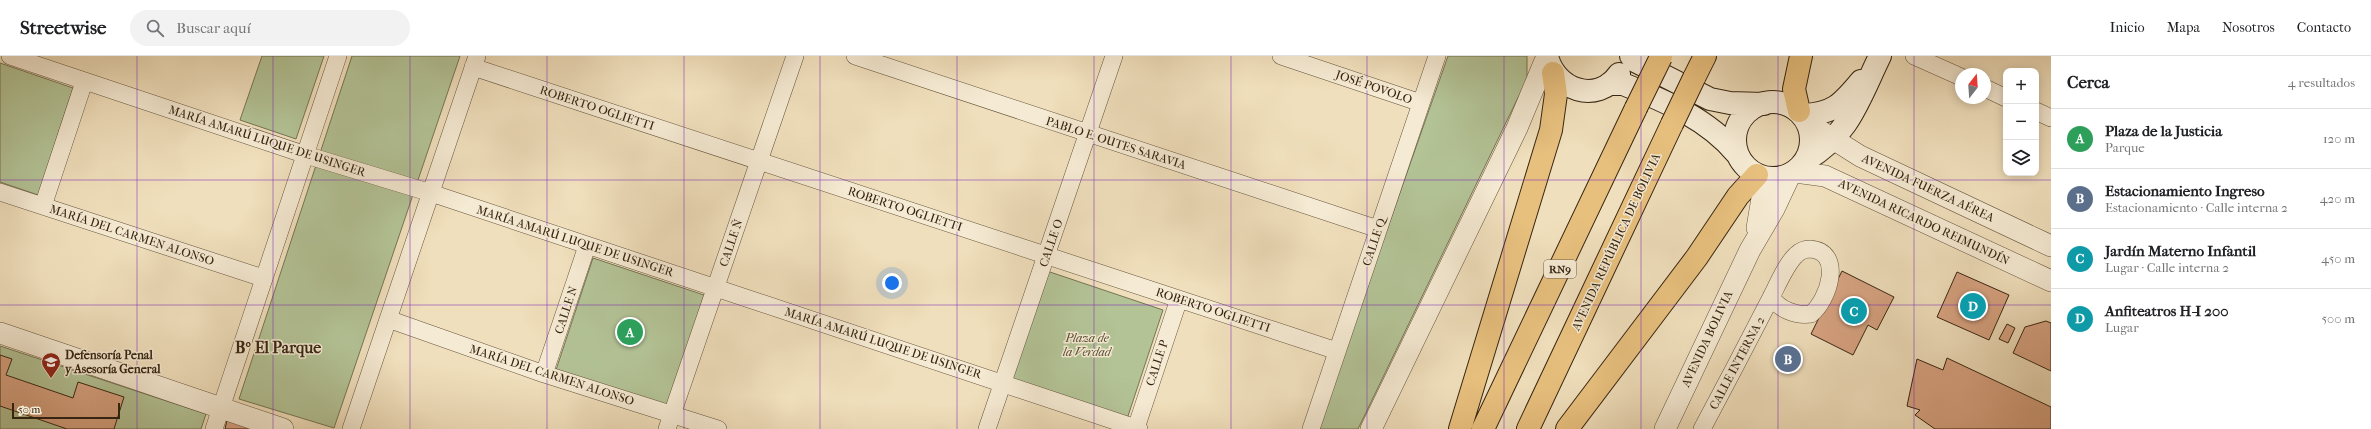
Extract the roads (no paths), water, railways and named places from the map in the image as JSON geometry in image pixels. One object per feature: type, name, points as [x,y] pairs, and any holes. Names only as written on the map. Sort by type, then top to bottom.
[{"type":"main road","points":[[1549,62],[1560,81],[1581,90],[1600,89],[1609,84],[1622,70],[1626,56]]},
{"type":"main road","points":[[1631,56],[1644,66],[1710,99],[1730,103],[1782,103],[1803,117],[1826,112],[1844,102],[1879,59]]},
{"type":"main road","name":"AVENIDA REPÚBLICA DE BOLIVIA","points":[[1528,429],[1672,124],[1706,56]]},
{"type":"main road","points":[[1797,169],[1812,142],[1794,89],[1801,56]]},
{"type":"main road","name":"RN9","points":[[1482,429],[1661,57]]},
{"type":"main road","points":[[1609,84],[1623,84],[1702,121],[1716,132],[1737,154],[1742,163],[1759,176],[1779,178],[1797,169],[1834,140],[1848,123],[1861,99],[1879,59]]},
{"type":"main road","points":[[1460,429],[1551,130],[1556,94],[1549,62]]},
{"type":"main road","points":[[1737,154],[1736,132],[1740,121],[1754,108],[1764,104]]},
{"type":"main road","points":[[1567,429],[1697,257],[1738,196],[1759,176]]},
{"type":"street","name":"MARÍA AMARÚ LUQUE DE USINGER","points":[[10,56],[306,155],[432,193],[587,246],[1138,428]]},
{"type":"street","points":[[214,429],[338,56]]},
{"type":"street","name":"CALLE Ñ","points":[[670,422],[795,56]]},
{"type":"street","name":"PABLO E. OUTES SARAVIA","points":[[855,56],[1378,229]]},
{"type":"street","name":"CALLE O","points":[[987,429],[1114,56]]},
{"type":"street","name":"JOSÉ POVOLO","points":[[1281,56],[1421,103]]},
{"type":"street","name":"CALLE Q","points":[[1311,429],[1437,56]]},
{"type":"street","points":[[1914,56],[1955,74]]},
{"type":"street","points":[[351,429],[475,62]]},
{"type":"street","name":"ROBERTO OGLIETTI","points":[[475,62],[759,161],[1337,351]]},
{"type":"street","points":[[1372,429],[1549,62]]},
{"type":"street","points":[[43,206],[84,82]]},
{"type":"street","points":[[1517,128],[1540,103],[1556,94],[1581,90]]},
{"type":"street","points":[[1991,91],[2003,97]]},
{"type":"street","points":[[2039,112],[2051,118]]},
{"type":"street","name":"AVENIDA FUERZA AÉREA","points":[[1803,117],[1834,140],[1860,156],[2051,246]]},
{"type":"street","name":"AVENIDA BOLIVIA","points":[[1668,428],[1750,250],[1797,169]]},
{"type":"street","name":"AVENIDA RICARDO REIMUNDÍN","points":[[1797,169],[1825,176],[2051,281]]},
{"type":"street","name":"AVENIDA BOLIVIA","points":[[1750,250],[1761,209],[1759,176]]},
{"type":"street","name":"MARÍA DEL CARMEN ALONSO","points":[[0,192],[264,278]]},
{"type":"street","name":"CALLE N","points":[[544,374],[587,246]]},
{"type":"street","name":"CALLE INTERNA 2","points":[[1702,429],[1771,297]]},
{"type":"street","name":"CALLE P","points":[[1138,428],[1179,299]]},
{"type":"street","name":"MARÍA DEL CARMEN ALONSO","points":[[388,319],[544,374],[670,422],[718,429]]},
{"type":"street","points":[[0,333],[283,429]]},
{"type":"place","name":"Anfiteatros H-I 200","points":[[1973,306]]},
{"type":"place","name":"Jardín Materno Infantil","points":[[1854,311]]},
{"type":"place","name":"Plaza de la Justicia","points":[[630,332]]},
{"type":"place","name":"Estacionamiento Ingreso","points":[[1788,359]]},
{"type":"place","name":"Defensoría Penal y Asesoría General","points":[[51,379]]},
{"type":"district","name":"Bº El Parque","points":[[278,347]]},
{"type":"park label","name":"Plaza de la Verdad","points":[[1087,345]]}]
